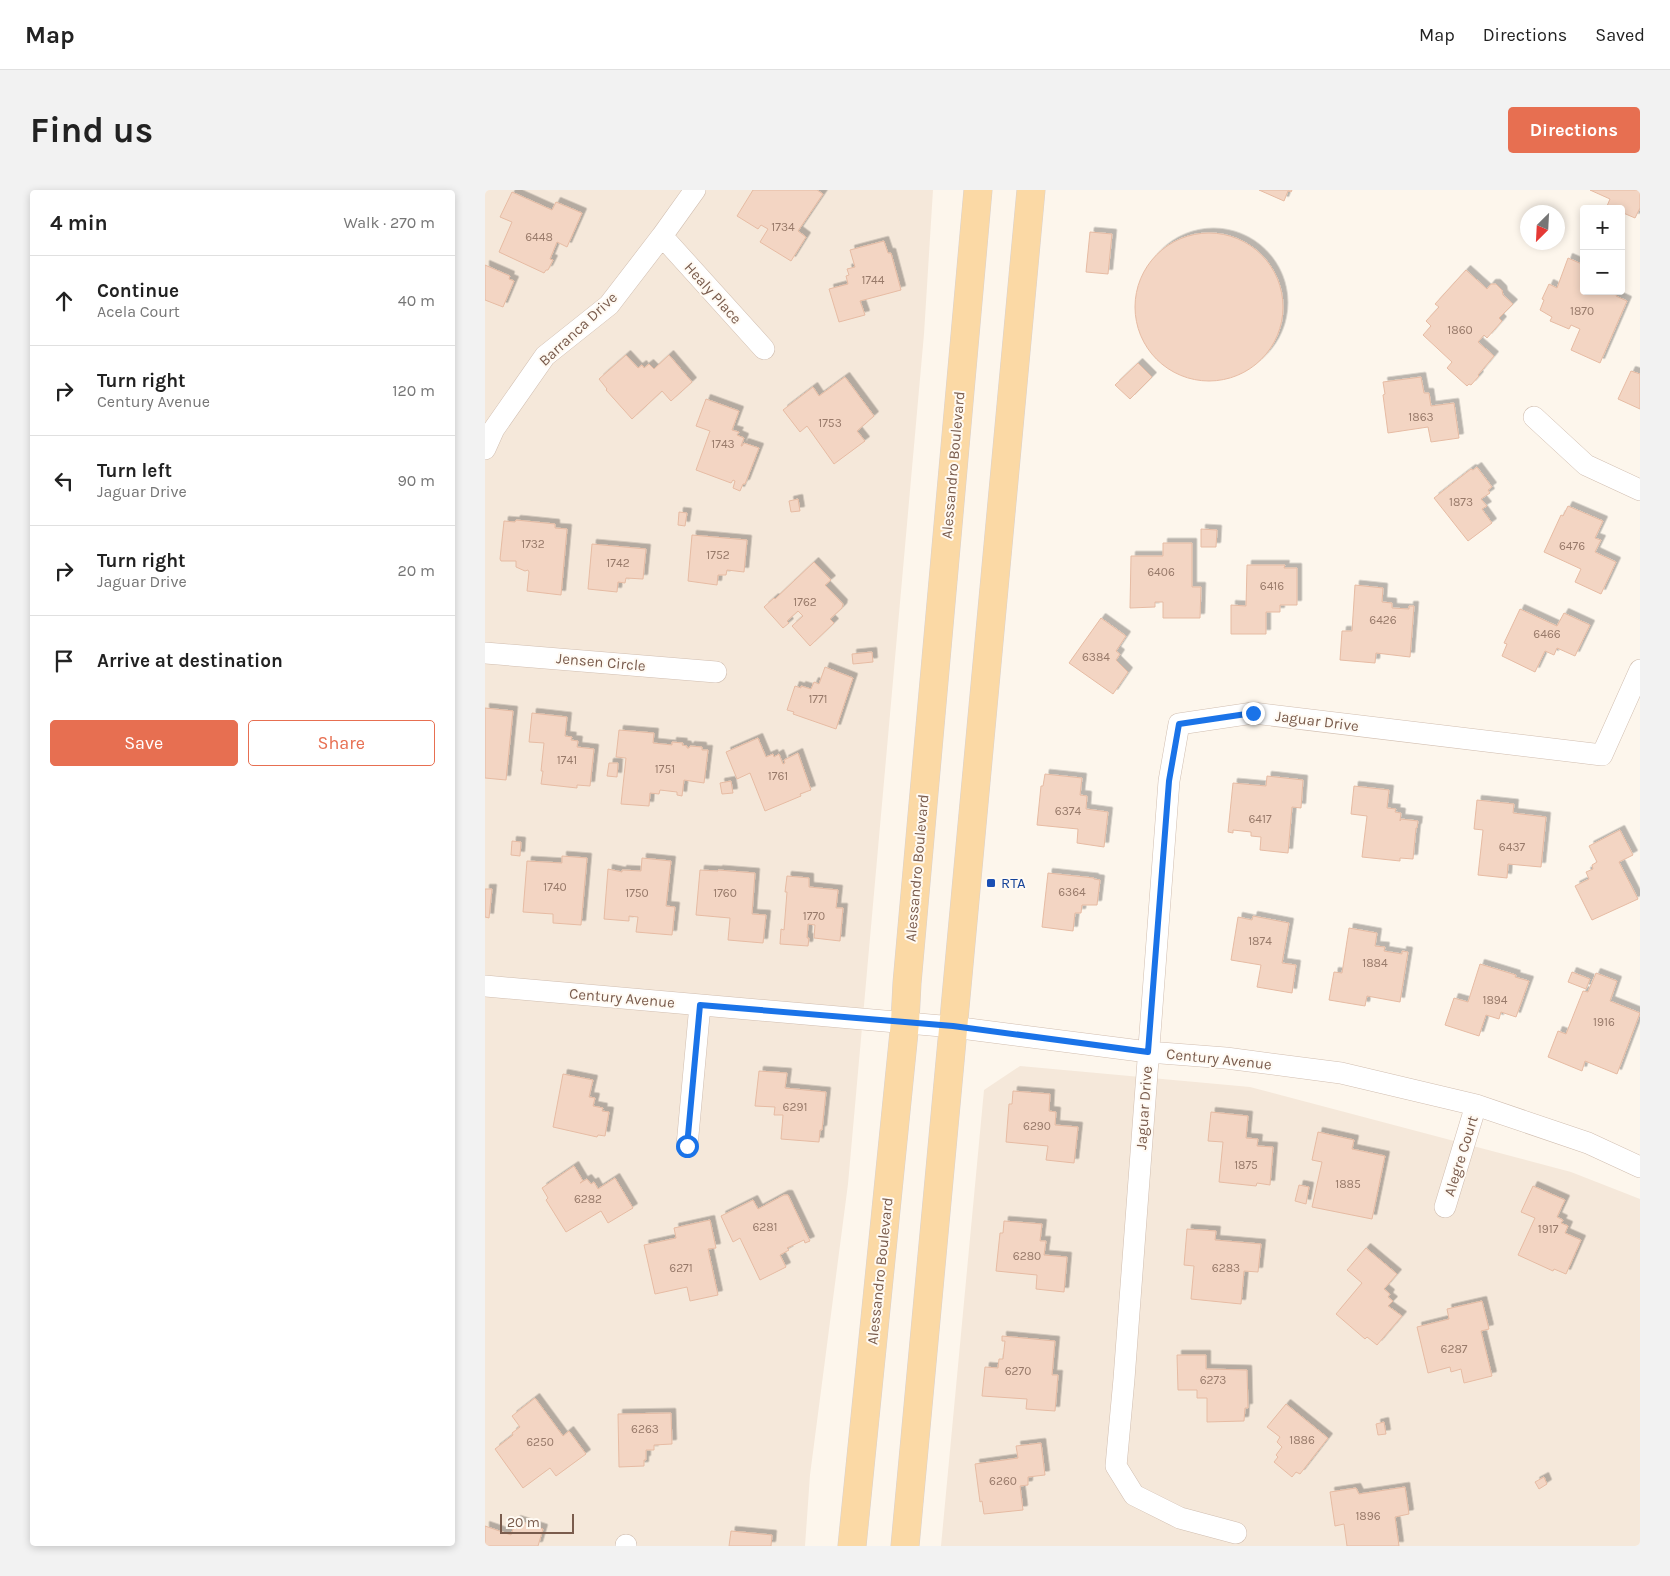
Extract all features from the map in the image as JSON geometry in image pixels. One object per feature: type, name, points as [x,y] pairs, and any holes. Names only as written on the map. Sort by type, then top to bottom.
[{"type":"main road","name":"Alessandro Boulevard","points":[[852,1546],[905,1022],[978,190]]},
{"type":"main road","points":[[905,1546],[1031,190]]},
{"type":"street","name":"Barranca Drive","points":[[485,448],[495,429],[545,356],[609,305],[663,236],[695,190]]},
{"type":"street","name":"Healy Place","points":[[663,236],[763,349]]},
{"type":"street","points":[[1534,417],[1586,465],[1640,490]]},
{"type":"street","name":"Jensen Circle","points":[[485,653],[716,672]]},
{"type":"street","name":"Jaguar Drive","points":[[1236,1533],[1180,1518],[1134,1494],[1116,1466],[1169,781],[1179,724],[1253,713],[1602,754],[1640,670]]},
{"type":"street","name":"Century Avenue","points":[[485,986],[953,1026],[1148,1052],[1226,1058],[1341,1074],[1476,1105],[1588,1143],[1640,1167]]},
{"type":"street","points":[[687,1146],[700,1005]]},
{"type":"street","name":"Alegre Court","points":[[1445,1207],[1476,1105]]},
{"type":"shaded area","points":[[485,190],[933,190],[924,334],[848,1184],[810,1475],[805,1546],[485,1546]]},
{"type":"shaded area","points":[[1020,1066],[1250,1087],[1571,1172],[1640,1199],[1640,1546],[941,1546],[984,1090]]},
{"type":"building","points":[[753,190],[817,190],[823,194],[798,231],[806,237],[791,261],[760,242],[768,229],[761,225],[758,229],[737,216]]},
{"type":"building","points":[[1259,190],[1292,190],[1291,192],[1288,191],[1284,201]]},
{"type":"building","points":[[1590,190],[1640,190],[1640,208],[1635,218],[1625,214],[1625,205],[1607,205],[1610,199]]},
{"type":"building","points":[[512,192],[552,210],[556,202],[582,213],[567,247],[557,242],[550,259],[553,260],[548,270],[544,273],[499,252],[512,222],[500,217]]},
{"type":"building","points":[[1090,232],[1112,234],[1108,274],[1086,272]]},
{"type":"building","points":[[1209,233],[1223,234],[1237,239],[1261,255],[1277,279],[1282,293],[1282,321],[1277,335],[1261,359],[1237,375],[1223,380],[1209,381],[1195,380],[1181,375],[1157,359],[1141,335],[1136,321],[1135,307],[1136,293],[1141,279],[1157,255],[1181,239],[1195,234]]},
{"type":"building","points":[[884,241],[888,253],[891,253],[901,290],[860,301],[865,315],[839,322],[829,289],[848,284],[846,276],[849,275],[847,269],[855,267],[850,250]]},
{"type":"building","points":[[1568,258],[1580,263],[1580,295],[1616,295],[1627,301],[1600,363],[1571,350],[1580,329],[1571,325],[1569,329],[1550,321],[1552,317],[1540,310],[1544,300],[1542,299],[1549,284],[1557,288]]},
{"type":"building","points":[[485,265],[510,276],[509,279],[514,281],[503,307],[485,300]]},
{"type":"building","points":[[1466,270],[1487,289],[1491,284],[1496,284],[1502,290],[1503,295],[1513,304],[1499,318],[1502,321],[1487,338],[1484,335],[1478,342],[1494,356],[1471,385],[1467,386],[1447,368],[1452,362],[1423,335],[1431,326],[1426,321],[1439,307],[1435,304]]},
{"type":"building","points":[[626,355],[638,368],[642,365],[644,368],[649,364],[654,369],[669,355],[692,382],[671,401],[662,391],[632,419],[606,390],[599,379]]},
{"type":"building","points":[[1138,363],[1152,377],[1130,399],[1115,385]]},
{"type":"building","points":[[1631,371],[1640,374],[1640,409],[1618,399]]},
{"type":"building","points":[[845,377],[874,416],[857,431],[865,441],[834,464],[807,426],[800,432],[783,410],[813,387],[819,396]]},
{"type":"building","points":[[1421,377],[1424,393],[1429,393],[1431,406],[1454,403],[1459,438],[1431,442],[1428,427],[1388,433],[1383,382]]},
{"type":"building","points":[[706,399],[739,411],[732,430],[739,432],[737,435],[744,438],[741,446],[744,443],[759,448],[745,484],[743,484],[740,491],[733,488],[735,481],[733,480],[731,483],[696,470],[710,431],[696,426]]},
{"type":"building","points":[[1477,467],[1492,487],[1488,490],[1490,493],[1481,499],[1487,506],[1482,509],[1492,523],[1468,541],[1434,498],[1471,469],[1473,470]]},
{"type":"building","points":[[798,499],[800,511],[791,512],[789,501]]},
{"type":"building","points":[[1568,506],[1603,521],[1595,538],[1601,540],[1595,552],[1616,562],[1601,594],[1575,582],[1581,569],[1544,552],[1561,515],[1563,516]]},
{"type":"building","points":[[679,512],[687,513],[685,526],[678,525]]},
{"type":"building","points":[[516,520],[555,524],[555,528],[567,529],[561,595],[527,591],[528,570],[525,571],[516,567],[516,561],[501,561],[504,521],[515,522]]},
{"type":"building","points":[[1201,529],[1217,530],[1216,547],[1201,547]]},
{"type":"building","points":[[692,535],[747,540],[744,572],[727,570],[726,575],[718,575],[717,585],[688,581]]},
{"type":"building","points":[[1163,543],[1192,543],[1192,587],[1201,587],[1200,618],[1163,618],[1163,602],[1155,602],[1155,607],[1130,608],[1131,556],[1163,556]]},
{"type":"building","points":[[592,544],[646,549],[643,579],[626,578],[625,583],[618,582],[617,592],[588,589]]},
{"type":"building","points":[[814,562],[831,580],[825,585],[843,604],[842,608],[830,619],[834,623],[810,646],[792,626],[803,616],[798,611],[787,621],[789,623],[783,628],[764,607]]},
{"type":"building","points":[[1247,565],[1285,565],[1284,568],[1297,568],[1297,605],[1280,605],[1280,612],[1266,612],[1266,634],[1231,634],[1231,605],[1246,606]]},
{"type":"building","points":[[1355,585],[1383,588],[1382,602],[1392,603],[1392,608],[1409,609],[1409,606],[1414,606],[1410,657],[1376,653],[1375,663],[1340,660],[1342,631],[1352,631]]},
{"type":"building","points":[[1520,609],[1557,626],[1564,613],[1590,625],[1575,656],[1557,648],[1554,655],[1545,651],[1535,672],[1502,656],[1507,644],[1504,643]]},
{"type":"building","points":[[1101,618],[1126,636],[1116,651],[1120,654],[1116,660],[1128,672],[1113,694],[1069,663]]},
{"type":"building","points":[[872,652],[873,662],[853,664],[852,654]]},
{"type":"building","points":[[825,667],[853,678],[836,729],[793,714],[794,712],[787,710],[795,686],[811,689],[814,682],[819,684]]},
{"type":"building","points":[[485,708],[513,711],[506,780],[485,778]]},
{"type":"building","points":[[532,713],[567,717],[565,736],[572,737],[571,740],[578,741],[577,747],[594,749],[590,786],[577,785],[577,788],[541,784],[544,743],[529,742]]},
{"type":"building","points":[[619,730],[654,733],[653,743],[672,745],[672,742],[683,743],[682,745],[687,746],[687,748],[690,746],[702,747],[702,750],[708,750],[704,783],[684,780],[682,796],[677,795],[677,792],[660,790],[659,794],[650,793],[649,806],[621,804],[626,758],[616,757]]},
{"type":"building","points":[[758,738],[766,757],[773,754],[774,757],[779,754],[783,764],[785,763],[784,760],[798,753],[811,790],[765,811],[750,773],[737,779],[726,752]]},
{"type":"building","points":[[609,763],[618,763],[617,777],[607,776]]},
{"type":"building","points":[[1045,774],[1082,778],[1080,795],[1087,796],[1086,809],[1108,812],[1104,847],[1077,843],[1078,829],[1037,825],[1041,786],[1043,786]]},
{"type":"building","points":[[1267,776],[1303,780],[1301,808],[1292,807],[1288,853],[1260,850],[1261,837],[1251,836],[1251,832],[1233,830],[1233,833],[1228,832],[1233,783],[1266,786]]},
{"type":"building","points":[[731,781],[733,793],[722,794],[720,783]]},
{"type":"building","points":[[1354,786],[1389,790],[1387,808],[1396,809],[1395,812],[1401,813],[1400,821],[1401,819],[1418,821],[1413,859],[1400,858],[1400,861],[1362,857],[1367,816],[1351,814]]},
{"type":"building","points":[[1477,800],[1514,804],[1513,813],[1546,817],[1541,867],[1508,864],[1507,878],[1478,875],[1483,830],[1474,829]]},
{"type":"building","points":[[1620,830],[1633,855],[1619,862],[1638,899],[1592,920],[1575,886],[1589,879],[1586,872],[1593,869],[1592,865],[1597,862],[1589,846]]},
{"type":"building","points":[[512,841],[521,842],[520,856],[511,855]]},
{"type":"building","points":[[562,856],[587,858],[581,925],[553,923],[553,914],[523,912],[527,861],[562,863]]},
{"type":"building","points":[[642,858],[671,861],[666,906],[675,907],[672,935],[636,932],[638,917],[629,916],[629,921],[604,919],[608,869],[622,872],[622,870],[641,871]]},
{"type":"building","points":[[700,870],[755,873],[752,914],[766,915],[763,943],[728,940],[730,918],[696,915]]},
{"type":"building","points":[[1048,873],[1100,880],[1097,905],[1082,905],[1081,913],[1075,913],[1073,931],[1042,927]]},
{"type":"building","points":[[787,876],[809,878],[809,887],[838,890],[836,908],[843,908],[840,941],[814,938],[815,925],[808,924],[808,946],[780,944],[781,929],[784,930]]},
{"type":"building","points":[[485,889],[492,889],[489,918],[485,917]]},
{"type":"building","points":[[1253,916],[1289,923],[1282,963],[1296,965],[1292,993],[1257,987],[1261,965],[1231,960],[1238,917],[1252,920]]},
{"type":"building","points":[[1349,928],[1377,933],[1375,946],[1385,947],[1384,951],[1402,954],[1402,951],[1408,952],[1400,1002],[1367,996],[1365,1006],[1329,1000],[1334,972],[1342,973]]},
{"type":"building","points":[[1480,964],[1529,981],[1516,1017],[1501,1012],[1499,1019],[1486,1015],[1479,1036],[1445,1025],[1454,998],[1468,1002]]},
{"type":"building","points":[[1572,972],[1590,979],[1586,989],[1568,982]]},
{"type":"building","points":[[1596,973],[1617,981],[1610,1001],[1640,1013],[1617,1074],[1585,1061],[1582,1071],[1548,1057],[1558,1031],[1566,1034],[1583,991],[1588,992]]},
{"type":"building","points":[[759,1071],[787,1073],[785,1088],[826,1092],[819,1142],[781,1139],[783,1115],[774,1115],[775,1107],[755,1106]]},
{"type":"building","points":[[563,1074],[593,1080],[589,1097],[595,1098],[593,1106],[603,1108],[602,1111],[609,1112],[605,1136],[598,1135],[597,1137],[553,1127]]},
{"type":"building","points":[[1013,1091],[1050,1094],[1049,1111],[1056,1112],[1055,1125],[1078,1127],[1074,1163],[1046,1160],[1048,1146],[1006,1142],[1009,1104],[1012,1104]]},
{"type":"building","points":[[1211,1112],[1248,1116],[1246,1138],[1258,1139],[1257,1146],[1273,1147],[1270,1185],[1257,1183],[1256,1186],[1219,1182],[1223,1142],[1208,1141]]},
{"type":"building","points":[[1318,1132],[1354,1140],[1352,1149],[1385,1156],[1372,1219],[1312,1207],[1322,1162],[1312,1160]]},
{"type":"building","points":[[574,1166],[583,1181],[580,1183],[587,1179],[591,1184],[594,1182],[598,1189],[615,1178],[633,1208],[608,1223],[601,1211],[566,1232],[546,1200],[548,1198],[542,1188]]},
{"type":"building","points":[[1299,1185],[1309,1187],[1306,1204],[1295,1201]]},
{"type":"building","points":[[1533,1186],[1565,1200],[1557,1217],[1563,1220],[1561,1223],[1568,1226],[1565,1233],[1581,1240],[1566,1274],[1554,1269],[1553,1271],[1518,1255],[1535,1218],[1521,1212]]},
{"type":"building","points":[[784,1195],[788,1195],[810,1241],[805,1243],[804,1240],[787,1248],[789,1250],[780,1255],[786,1267],[760,1280],[740,1238],[733,1242],[721,1216],[753,1200],[758,1209]]},
{"type":"building","points":[[710,1220],[716,1248],[708,1249],[718,1295],[690,1301],[687,1287],[655,1294],[644,1245],[676,1238],[674,1228]]},
{"type":"building","points":[[1004,1221],[1042,1224],[1040,1241],[1046,1241],[1044,1255],[1067,1257],[1064,1292],[1036,1289],[1037,1275],[996,1271],[1000,1233],[1003,1233]]},
{"type":"building","points":[[1187,1229],[1216,1231],[1215,1240],[1261,1244],[1258,1272],[1244,1271],[1241,1304],[1191,1299],[1194,1266],[1184,1265]]},
{"type":"building","points":[[1366,1248],[1397,1274],[1384,1289],[1390,1294],[1388,1297],[1393,1301],[1388,1306],[1402,1316],[1377,1345],[1367,1337],[1365,1339],[1336,1314],[1362,1283],[1347,1270]]},
{"type":"building","points":[[1482,1301],[1489,1329],[1481,1331],[1492,1376],[1464,1383],[1461,1369],[1451,1372],[1450,1367],[1428,1373],[1417,1327],[1449,1319],[1447,1309]]},
{"type":"building","points":[[1002,1336],[1055,1341],[1052,1375],[1058,1375],[1055,1411],[1026,1409],[1027,1399],[982,1396],[985,1367],[998,1368],[999,1359],[1003,1359],[1005,1341],[1002,1341]]},
{"type":"building","points":[[1177,1355],[1206,1355],[1206,1369],[1247,1370],[1248,1408],[1245,1408],[1244,1421],[1207,1422],[1207,1398],[1197,1398],[1197,1390],[1178,1390]]},
{"type":"building","points":[[535,1398],[563,1436],[569,1431],[586,1454],[556,1476],[550,1468],[523,1488],[495,1449],[520,1427],[512,1416]]},
{"type":"building","points":[[1286,1404],[1328,1438],[1300,1474],[1296,1472],[1292,1477],[1274,1462],[1278,1457],[1276,1455],[1282,1447],[1277,1442],[1280,1437],[1267,1427]]},
{"type":"building","points":[[671,1413],[672,1444],[654,1445],[654,1450],[646,1450],[644,1466],[619,1467],[618,1414]]},
{"type":"building","points":[[1384,1422],[1386,1434],[1378,1435],[1376,1424]]},
{"type":"building","points":[[1041,1443],[1045,1475],[1028,1477],[1028,1485],[1020,1486],[1023,1510],[984,1514],[982,1501],[980,1502],[975,1464],[1018,1458],[1016,1446]]},
{"type":"building","points":[[1544,1477],[1547,1484],[1539,1489],[1535,1482]]},
{"type":"building","points":[[1405,1487],[1409,1514],[1395,1517],[1399,1546],[1347,1546],[1344,1524],[1335,1526],[1330,1492],[1356,1488],[1359,1494]]},
{"type":"building","points":[[516,1520],[543,1529],[538,1546],[485,1546],[485,1526],[511,1535]]},
{"type":"building","points":[[731,1531],[772,1535],[771,1546],[729,1546]]},
{"type":"place","name":"RTA","points":[[991,883]]},
{"type":"route","points":[[687,1146],[700,1005],[953,1026],[1148,1052],[1169,781],[1179,724],[1253,713]]}]
